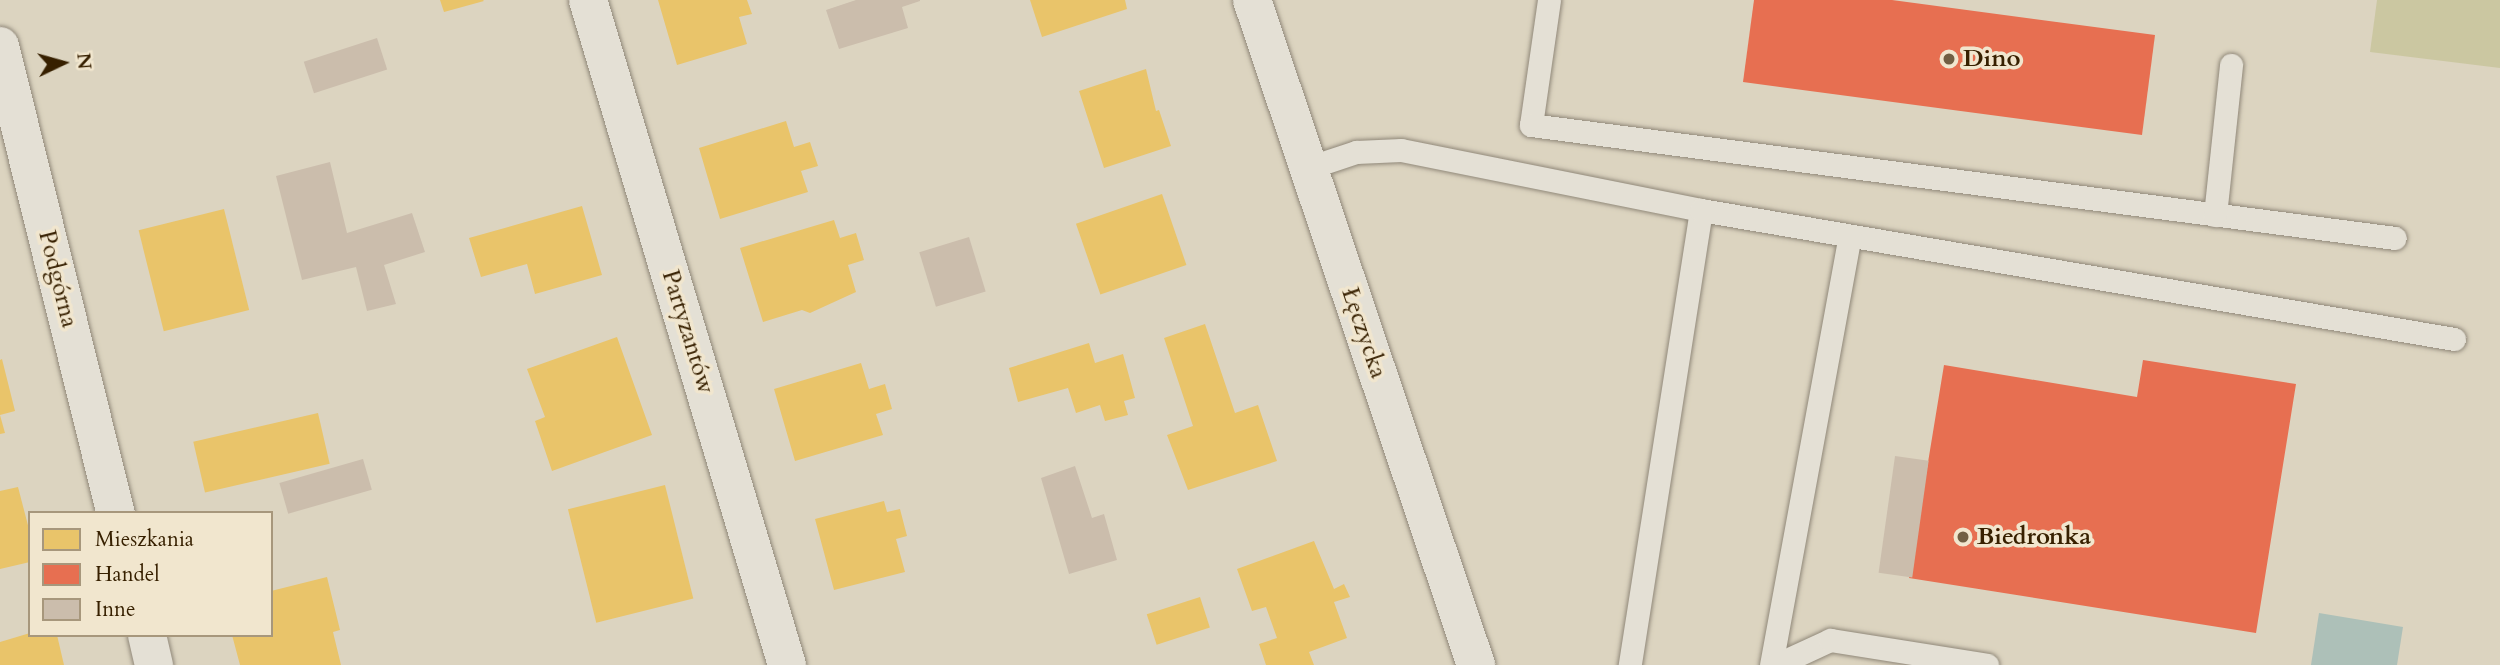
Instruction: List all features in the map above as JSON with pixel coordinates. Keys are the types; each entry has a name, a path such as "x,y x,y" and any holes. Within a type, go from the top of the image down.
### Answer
{"street":[{"name":"Partyzantów","path":"588,0 787,665"},
{"name":"Łęczycka","path":"1252,0 1476,665"},
{"name":"Podgórna","path":"0,46 116,511"},
{"path":"147,637 154,665"}],"lane":[{"path":"1549,0 1531,125 2395,239"},
{"path":"2215,215 2231,65"},
{"path":"1308,168 1356,152 1401,149 1702,210 2454,339"},
{"path":"1630,665 1702,210"},
{"path":"1771,665 1850,236"},
{"path":"1776,665 1830,640 1987,665"}],"shaded area":[{"path":"2377,0 2500,0 2500,68 2370,52"},
{"path":"2319,613 2403,627 2397,665 2311,665"}],"building: Mieszkania":[{"path":"440,0 483,0 484,1 444,12"},
{"path":"658,0 747,0 752,14 739,17 747,44 677,65"},
{"path":"1030,0 1125,0 1127,9 1042,37"},
{"path":"1146,69 1156,111 1159,110 1171,146 1104,168 1079,91"},
{"path":"786,121 794,147 810,142 818,166 801,171 808,192 720,219 699,148"},
{"path":"1162,194 1186,265 1100,295 1076,224"},
{"path":"582,206 602,275 535,294 527,264 481,277 469,238"},
{"path":"224,209 249,310 164,331 139,230"},
{"path":"834,220 840,238 856,233 864,260 848,265 856,292 810,313 802,310 763,322 740,248"},
{"path":"1205,324 1235,413 1258,405 1277,461 1188,490 1167,435 1193,426 1164,338"},
{"path":"617,337 652,435 552,471 535,421 545,417 527,369"},
{"path":"1089,343 1095,363 1123,354 1135,398 1124,401 1128,415 1105,421 1100,405 1076,413 1068,388 1018,402 1009,368"},
{"path":"2,359 15,411 0,415 0,360"},
{"path":"861,363 869,389 885,384 892,409 876,414 883,435 795,461 774,389"},
{"path":"318,413 330,464 205,492 193,442"},
{"path":"0,415 5,433 0,434"},
{"path":"665,485 693,599 596,623 568,509"},
{"path":"18,487 28,525 28,562 0,569 0,491"},
{"path":"884,501 887,512 900,509 907,536 896,539 905,572 834,590 815,519"},
{"path":"1314,541 1334,589 1344,584 1350,597 1334,602 1347,638 1309,652 1314,665 1266,665 1259,644 1277,638 1266,607 1252,611 1237,569"},
{"path":"327,577 340,630 333,632 341,665 240,665 233,637 273,637 273,590"},
{"path":"1200,597 1210,627 1157,645 1147,614"},
{"path":"28,634 28,637 57,637 64,665 0,665 0,642"}],"building: Handel":[{"name":"Dino","path":"1754,0 1892,0 2155,35 2142,135 1743,82"},
{"path":"2143,360 2296,384 2256,633 1909,578 1944,365 2137,397"}],"building: Inne":[{"path":"856,0 920,1 902,7 908,28 839,49 826,10"},
{"path":"377,38 387,69 314,93 304,62"},
{"path":"330,162 347,233 412,213 425,252 384,265 396,304 367,311 356,267 302,280 276,176"},
{"path":"969,237 986,292 936,307 919,252"},
{"path":"1895,456 1929,461 1912,578 1879,573"},
{"path":"363,459 372,490 288,514 279,483"},
{"path":"1075,466 1092,518 1104,514 1117,560 1069,574 1041,478"}],"place":[{"name":"Dino","path":"1949,59"},
{"name":"Biedronka","path":"1963,537"}]}
